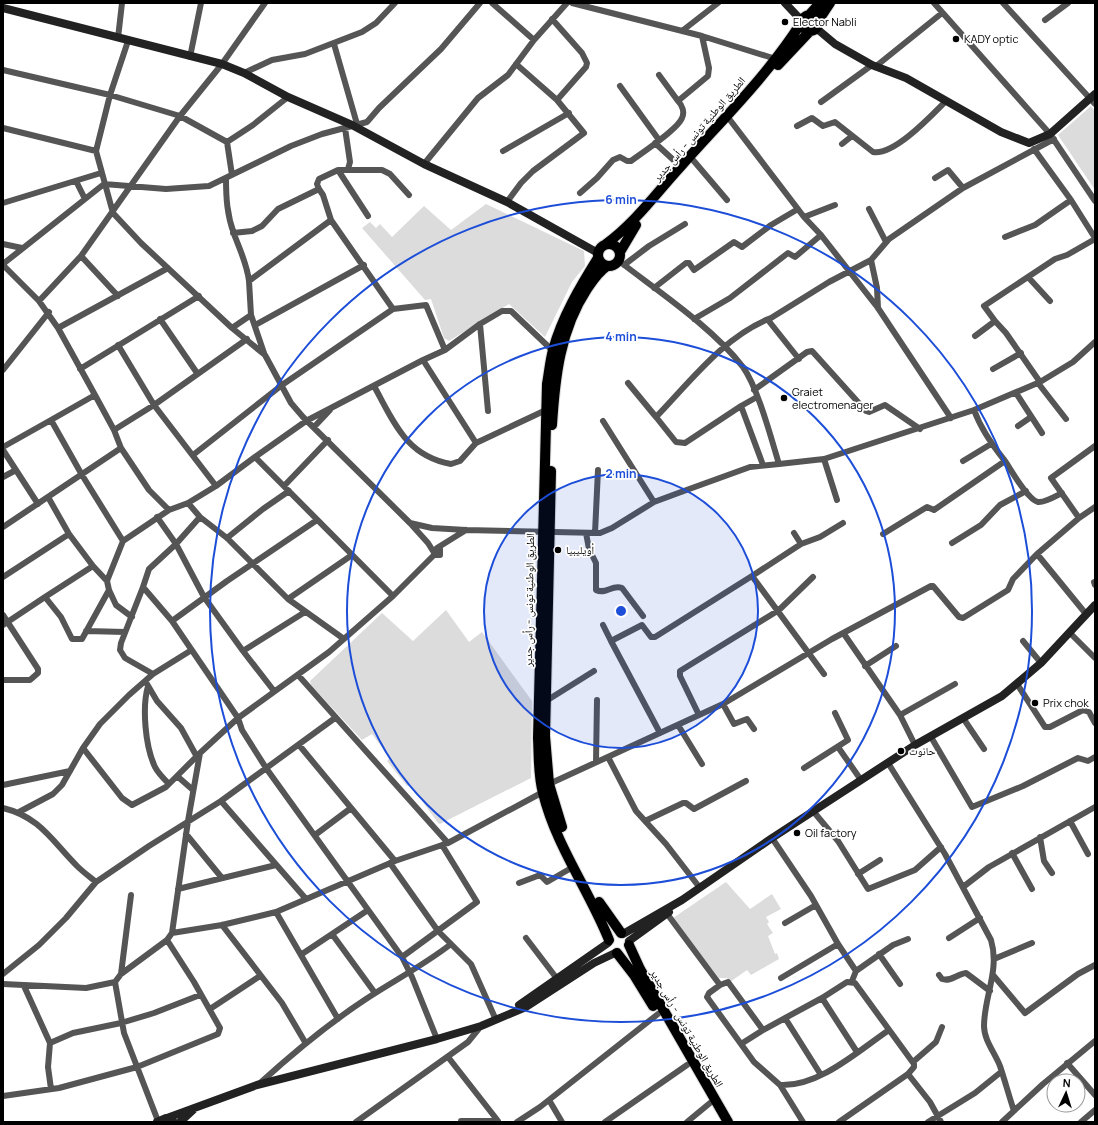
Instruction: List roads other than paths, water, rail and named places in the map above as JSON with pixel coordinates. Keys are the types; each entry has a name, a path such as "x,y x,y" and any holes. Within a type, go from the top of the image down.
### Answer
{"main road":[{"name":"الطريق الوطنية تونس - رأس جدير","path":"606,244 620,234 645,208 680,166 776,59 805,18 820,3"},
{"name":"الطريق الوطنية تونس - رأس جدير","path":"621,259 632,230 693,160 815,27 830,3"},
{"path":"814,16 815,27 805,29 805,18 814,16"},
{"path":"606,244 616,246 621,259 614,265 607,266 602,263 598,255 601,247 606,244"},
{"name":"الطريق الوطنية تونس - رأس جدير","path":"598,255 572,302 552,351 547,384 545,736 549,784 568,846 603,908 625,939 640,969 728,1122"},
{"name":"الطريق الوطنية تونس - رأس جدير","path":"607,266 598,274 579,302 562,345 555,383 546,531 538,738 543,792 562,848 598,914 609,941"},
{"path":"612,935 625,939 626,951 616,953 609,948 609,941 612,935"},
{"name":"الطريق الوطنية تونس - رأس جدير","path":"616,953 634,975 721,1122"}],"street":[{"path":"118,38 122,3"},
{"path":"190,57 201,3"},
{"path":"39,301 81,256 113,213 180,116 222,64 265,3"},
{"path":"244,73 272,60 305,54 334,44 376,23 395,3"},
{"path":"169,510 137,475 121,448 114,430 49,312 3,265 22,248 104,184 191,188 209,186 291,146 322,134 367,122 379,108 441,49 480,3"},
{"path":"492,3 534,40"},
{"path":"424,164 473,103 508,75 534,40 567,3"},
{"path":"572,3 702,36 776,59"},
{"path":"682,31 718,3"},
{"path":"934,3 1052,136 1095,201"},
{"path":"656,417 724,347 762,321 768,320 829,282 851,272 871,260 886,242 963,188 1034,149 1052,136 1093,98 1003,3"},
{"path":"1045,20 1068,3"},
{"path":"787,4 805,18"},
{"path":"3,8 222,64 244,73 288,97 351,126 424,164 507,202 598,255"},
{"path":"822,102 874,66 942,13"},
{"path":"552,19 582,53 587,63 586,67 557,100"},
{"path":"815,27 835,44 874,66 906,78 1001,132 1025,142 1033,142 1052,136"},
{"path":"678,100 708,76 709,68 702,36"},
{"path":"128,40 110,95 96,151 113,213 141,243 232,328 247,339 264,355"},
{"path":"334,44 351,126 350,162 348,169"},
{"path":"507,202 521,183 533,171 584,134 569,113 557,100 516,64"},
{"path":"3,70 110,95 180,116 226,142"},
{"path":"580,193 597,178 615,158 620,156 629,162 657,141 682,119 682,108 678,100 659,75"},
{"path":"620,86 657,141 680,166"},
{"path":"226,142 253,125 288,97"},
{"path":"798,126 812,118 823,126 835,122 873,152 881,152 904,140 946,101"},
{"path":"503,151 569,113"},
{"path":"730,120 804,217 821,235 878,308 951,418"},
{"path":"3,128 96,151"},
{"path":"842,144 852,136"},
{"path":"226,142 229,177 225,198 233,233 248,267 251,315 264,355 291,403 306,421 328,440 437,551"},
{"path":"1034,149 1071,200 1095,239 1065,256 1055,259 984,307 1021,353 1038,382 1066,419"},
{"path":"693,160 727,200"},
{"path":"393,309 364,265 331,220 323,195 317,184 319,179 338,170 373,169 387,172 409,195"},
{"path":"338,170 368,216"},
{"path":"935,178 948,170 963,188"},
{"path":"4,201 101,173"},
{"path":"76,181 85,199"},
{"path":"233,233 252,231 262,226 278,209 319,189"},
{"path":"1006,237 1034,225 1071,200"},
{"path":"804,217 834,205"},
{"path":"654,288 687,263 694,270 734,242 742,247 771,225 798,209"},
{"path":"869,209 886,242"},
{"path":"249,281 331,220"},
{"path":"685,224 649,246 621,259 654,288 694,319 724,347 743,368 757,397 780,464"},
{"path":"694,319 730,298 788,253 795,257 821,235"},
{"path":"3,244 22,248"},
{"path":"81,256 118,296"},
{"path":"871,260 877,288 878,308"},
{"path":"254,325 364,265"},
{"path":"58,328 168,268"},
{"path":"1028,277 1050,301"},
{"path":"80,369 199,296"},
{"path":"193,455 282,385 393,309 426,305 446,350"},
{"path":"107,581 123,541 158,517 169,510 188,503 216,486 306,421 423,360 446,350 480,324 502,311 511,311 552,351"},
{"path":"3,370 49,312"},
{"path":"232,328 251,315"},
{"path":"160,319 197,373"},
{"path":"768,320 799,359"},
{"path":"975,336 995,321"},
{"path":"480,324 488,411"},
{"path":"114,430 154,405 197,373 247,339"},
{"path":"410,523 432,528 466,530 595,533 608,530 654,502 738,471 763,465 824,459 920,429 1016,394 1066,367 1095,342"},
{"path":"118,345 154,405 176,436 193,455 216,486"},
{"path":"754,390 807,352 812,351 866,411 869,412 885,405 920,429"},
{"path":"993,369 1021,353"},
{"path":"423,360 476,443"},
{"path":"628,383 676,442 685,443 757,397"},
{"path":"374,386 399,430 413,447 452,464 460,461 476,443 546,410"},
{"path":"1016,394 1042,433"},
{"path":"3,447 94,395"},
{"path":"314,427 336,405"},
{"path":"741,406 763,465"},
{"path":"974,410 979,423 991,444 1026,491 1039,502 1062,493"},
{"path":"1018,426 1031,417"},
{"path":"51,420 82,475 123,541"},
{"path":"603,421 654,502"},
{"path":"284,486 328,440"},
{"path":"963,461 991,444"},
{"path":"1079,518 1050,478 1095,446"},
{"path":"3,527 121,448"},
{"path":"3,450 38,504"},
{"path":"255,457 393,596"},
{"path":"824,459 837,500"},
{"path":"883,534 927,507 934,510 1005,461"},
{"path":"3,477 16,470"},
{"path":"595,533 598,470"},
{"path":"227,538 263,509 289,491"},
{"path":"952,543 981,525 1000,504 1026,491"},
{"path":"48,497 69,534 93,566 107,581 109,590 116,605 132,617"},
{"path":"188,503 200,517 227,538 288,599 344,639"},
{"path":"549,784 722,704 809,653 931,586 933,586 959,617 963,618 1008,590 1013,579 1037,554 1079,518 1095,507"},
{"path":"158,517 176,544 204,596 243,651 274,691"},
{"path":"153,674 121,654 121,643 149,569 176,544 200,517"},
{"path":"172,621 204,596 317,520"},
{"path":"611,641 642,625 651,637 655,637 809,539 820,537 843,523"},
{"path":"83,748 122,798 132,805 169,784 238,718 329,652 393,596 437,551 466,530"},
{"path":"586,533 589,549 596,563 596,590 602,592 615,587 622,588 643,616"},
{"path":"794,533 801,544"},
{"path":"3,577 69,534"},
{"path":"1037,554 1086,614"},
{"path":"288,599 352,555"},
{"path":"5,624 93,566"},
{"path":"752,576 779,610 824,674"},
{"path":"699,715 680,676 680,671 779,610 813,577"},
{"path":"143,587 172,621 190,651 238,718 242,730 266,768 315,834 402,957 410,972 437,1039"},
{"path":"45,597 61,617 72,639 82,639 109,590"},
{"path":"625,939 772,838 861,780 915,746 1002,696 1041,663 1095,606"},
{"path":"243,651 306,612"},
{"path":"3,615 5,624 24,645 38,669 38,673 30,680 3,680"},
{"path":"603,625 660,733"},
{"path":"86,631 125,632"},
{"path":"1070,633 1095,658"},
{"path":"844,634 900,715 915,746"},
{"path":"1023,641 1041,663"},
{"path":"865,666 896,646"},
{"path":"19,812 53,794 62,785 83,748 100,724 146,684 153,674 190,651"},
{"path":"546,701 594,671"},
{"path":"298,675 448,843"},
{"path":"3,984 86,988 115,982 121,974 168,940 172,934 198,755 181,728 157,701 146,684"},
{"path":"146,684 144,707 152,759 155,768 169,784"},
{"path":"900,715 955,684"},
{"path":"1017,684 1045,727 1050,727 1084,710 1089,712 1095,723"},
{"path":"596,762 597,700"},
{"path":"722,704 734,724 747,719 754,729"},
{"path":"804,768 846,742 848,738 835,714"},
{"path":"4,973 39,945 66,918 96,882 221,801 335,718"},
{"path":"963,718 984,749"},
{"path":"678,725 702,764"},
{"path":"931,737 972,807 1023,786 1078,758 1088,761 1095,757"},
{"path":"299,744 393,862 438,931 471,964 490,1022"},
{"path":"838,747 861,780"},
{"path":"608,757 636,811 666,844 700,888"},
{"path":"888,763 941,847 991,940 994,959 993,975 984,1028 1014,1111"},
{"path":"3,785 70,771"},
{"path":"177,776 193,790"},
{"path":"645,821 683,803 686,803 694,809 746,781"},
{"path":"172,934 222,925 276,912 393,862 442,846 543,792"},
{"path":"221,801 306,899"},
{"path":"963,887 989,867 1012,853 1095,807"},
{"path":"3,808 19,812 48,833 77,866 96,882"},
{"path":"315,834 351,808"},
{"path":"813,811 838,841 866,888 870,889 915,870 941,847"},
{"path":"1070,821 1088,854"},
{"path":"186,834 222,878"},
{"path":"1040,837 1044,861 1052,873"},
{"path":"772,838 816,904 838,944 856,971"},
{"path":"402,957 476,904 477,901 442,846"},
{"path":"1012,853 1032,889"},
{"path":"858,874 880,860"},
{"path":"178,889 276,865"},
{"path":"519,884 540,875 547,882 572,867"},
{"path":"121,974 131,896"},
{"path":"785,923 816,904"},
{"path":"302,954 368,910"},
{"path":"276,912 302,954 338,1019"},
{"path":"666,912 720,985"},
{"path":"949,938 980,918"},
{"path":"222,925 282,1003 305,1042"},
{"path":"332,934 375,993"},
{"path":"526,938 558,980"},
{"path":"852,981 856,971 879,954 908,939"},
{"path":"3,1096 50,1089 138,1068 218,1034 220,1028 210,1009 200,995 194,982 168,940"},
{"path":"356,1122 448,1057 468,1042 490,1022 558,980 609,941"},
{"path":"257,1085 305,1042 375,993 430,961 451,944"},
{"path":"781,978 838,944"},
{"path":"994,959 1032,944"},
{"path":"115,982 121,1023 157,1122 171,1120 198,1106 257,1085 437,1039 490,1022 526,1007 594,963 616,953"},
{"path":"879,954 900,984"},
{"path":"3,965 4,973"},
{"path":"993,975 1025,1013 1078,974 1095,965"},
{"path":"939,975 942,979 948,980 960,974 966,973 990,991"},
{"path":"210,1009 260,976"},
{"path":"741,1044 763,1030 822,998 845,983 852,981 857,984 913,1062 914,1067 908,1074 839,1122"},
{"path":"763,1030 728,982 720,985 708,993 708,997 741,1044 760,1069 780,1085 803,1122"},
{"path":"24,986 50,1043 48,1067 50,1089"},
{"path":"50,1043 73,1033 121,1023 200,995"},
{"path":"822,998 857,1052"},
{"path":"517,1122 549,1100 658,1014"},
{"path":"785,1018 821,1075"},
{"path":"913,1062 936,1042 942,1027"},
{"path":"780,1085 800,1084 821,1075 889,1030"},
{"path":"1002,1122 1067,1063 1095,1041"},
{"path":"448,1057 500,1122"},
{"path":"1067,1063 1095,1095"},
{"path":"605,1122 687,1066"},
{"path":"928,1122 975,1093 1001,1072"},
{"path":"908,1074 930,1102 941,1122"},
{"path":"549,1100 562,1122"},
{"path":"688,1122 710,1103"},
{"path":"180,1122 198,1106"},
{"path":"1082,1122 1095,1110"},
{"path":"460,1120 500,1122"}],"place":[{"name":"Elector Nabli","path":"785,22"},
{"name":"KADY optic","path":"956,39"},
{"name":"Graiet electromenager","path":"784,398"},
{"name":"أويليبيا","path":"558,550"},
{"name":"Prix chok","path":"1035,703"},
{"name":"حانوت","path":"901,751"},
{"name":"Oil factory","path":"797,833"}]}
